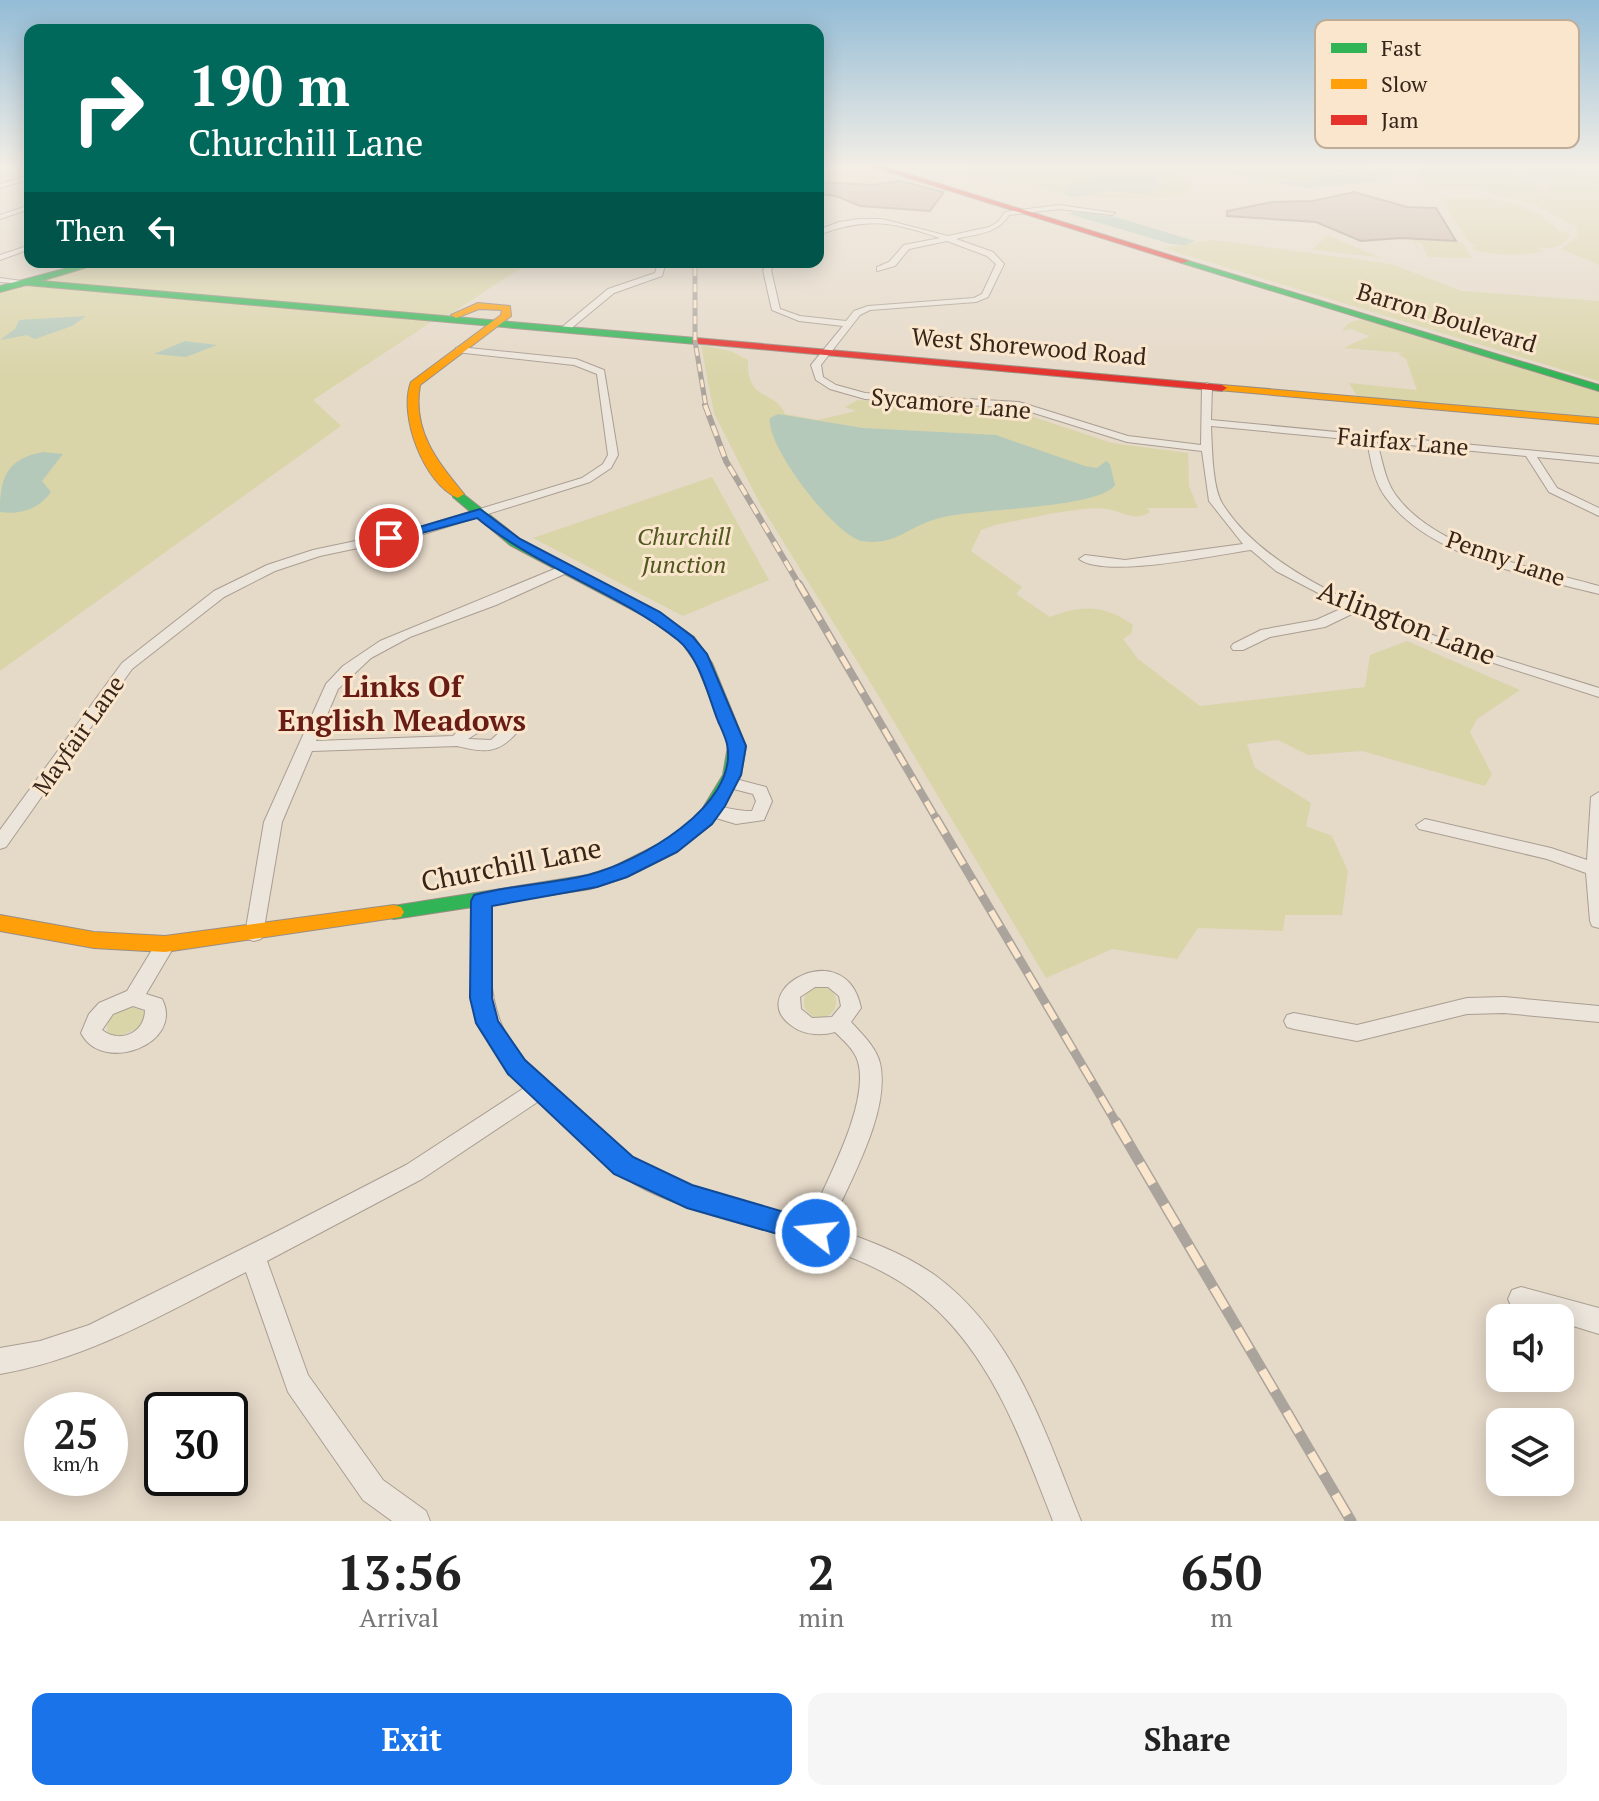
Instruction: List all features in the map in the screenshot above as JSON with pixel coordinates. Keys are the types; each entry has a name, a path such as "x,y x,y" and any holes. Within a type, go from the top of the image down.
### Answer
{"main road":[{"name":"Barron Boulevard","path":"1102,235 1599,388"},
{"path":"0,289 78,268"},
{"name":"West Shorewood Road","path":"25,282 1599,421"},
{"name":"Churchill Lane","path":"0,923 96,943 165,945 482,901 590,882 620,872 670,847 712,811 728,782 737,746 733,730 699,654 688,640 655,616 515,542 454,491 421,445 410,400 415,384 497,323"}],"street":[{"path":"827,352 857,313 883,304 956,303 985,295 1000,264 998,258 936,235"},
{"path":"880,269 892,264 907,247 959,235"},
{"path":"0,248 24,248"},
{"path":"0,258 24,249"},
{"path":"565,329 611,291 659,274 660,268"},
{"path":"768,268 776,310 799,318 850,324"},
{"path":"0,280 25,282"},
{"name":"Mayfair Lane","path":"0,843 110,685 127,666 203,605 271,568 317,553 420,531 480,513 586,480 607,466 613,455 603,377 593,367 576,362 459,350"},
{"name":"Sycamore Lane","path":"827,352 816,365 816,373 823,381 847,392 879,397 1019,405 1127,439 1209,449"},
{"name":"Arlington Lane","path":"1207,386 1209,482 1216,504 1254,546 1294,575 1356,607 1599,693"},
{"name":"Fairfax Lane","path":"1208,423 1599,460"},
{"name":"Penny Lane","path":"1371,438 1389,495 1422,525 1464,547 1599,590"},
{"path":"1529,453 1553,490 1599,512"},
{"path":"1085,559 1125,564 1254,546"},
{"path":"254,934 273,822 331,687 365,653 405,632 491,602 564,569"},
{"path":"1238,647 1266,633 1320,624 1356,607"},
{"path":"308,746 457,741"},
{"path":"712,811 745,819 758,816 762,811 764,801 760,791 728,782"},
{"path":"1599,797 1595,869 1599,921"},
{"path":"1425,825 1551,854 1595,869"},
{"path":"482,901 481,998 487,1023 517,1067 623,1166 655,1184 816,1233 879,1259 925,1284 955,1309 985,1344 1008,1381 1067,1521"},
{"path":"133,998 165,945"},
{"path":"1294,1021 1357,1033 1467,1006 1504,1005 1599,1014"},
{"path":"816,1233 863,1115 871,1086 869,1061 839,1023"},
{"path":"0,1361 40,1354 94,1336 253,1256 414,1172 541,1088"},
{"path":"253,1256 297,1383 373,1490 405,1518"},
{"path":"1521,1299 1599,1321"}],"green space":[{"path":"1328,235 1379,257 1312,250"},
{"path":"1464,235 1569,235 1560,245 1535,247 1544,251 1526,254 1475,251 1472,247 1477,246"},
{"path":"1599,235 1599,265 1561,249 1577,237"},
{"path":"1214,240 1391,264 1462,291 1599,301 1599,381 1163,248"},
{"path":"1412,240 1462,242 1472,258 1428,257 1421,243 1415,242 1423,258"},
{"path":"88,268 521,268 449,315 442,315 313,400 341,426 0,671 0,292"},
{"path":"1362,319 1599,392 1599,418 1357,396 1349,383 1417,390 1406,359 1398,354 1405,353 1343,348 1370,336 1351,329 1342,331 1348,323"},
{"path":"701,345 731,351 748,360 749,374 756,389 775,401 785,414 818,420 856,411 845,407 858,400 1012,410 1112,443 1188,453 1189,486 1198,508 1147,508 1150,512 1139,516 1107,509 1083,509 998,524 981,530 971,551 1022,587 1016,594 1050,617 1072,610 1093,609 1112,613 1133,625 1131,634 1123,639 1138,659 1200,706 1365,687 1370,655 1407,641 1520,690 1477,719 1470,732 1492,774 1485,786 1362,751 1308,755 1278,740 1247,744 1255,768 1311,803 1306,826 1332,836 1348,871 1342,915 1285,915 1283,931 1198,928 1177,959 1112,949 1046,978 760,504 714,413"},
{"name":"Churchill Junction","path":"712,477 769,580 683,616 533,538"},
{"path":"820,986 831,991 836,1002 831,1013 820,1018 809,1013 804,1002 809,991"},
{"path":"132,1007 146,1012 143,1026 118,1037 107,1034 108,1020 119,1011"}],"shaded area":[{"path":"1140,235 1175,235 1195,241 1185,245"},
{"path":"86,316 72,326 35,339 27,335 0,340 15,329 19,320"},
{"path":"185,341 217,345 186,357 154,354"},
{"path":"778,414 863,428 996,435 1085,466 1097,468 1106,461 1110,464 1115,485 1094,497 1077,501 952,515 890,539 862,541 850,535 820,507 790,467 771,431 770,418"},
{"path":"43,452 63,454 42,481 51,492 29,510 0,512 4,480 13,465"}],"building":[{"path":"1347,235 1452,235 1456,241 1401,238 1361,241"}],"railway":[{"path":"695,268 695,341 706,407"},
{"path":"705,405 726,461 800,586"},
{"path":"799,584 937,820"},
{"path":"936,818 1117,1124"},
{"path":"1116,1122 1351,1521"}],"traffic: fast":[{"path":"1185,261 1599,388"},
{"path":"0,289 78,268"},
{"path":"25,282 696,341"},
{"path":"394,912 590,882 620,872 670,847 705,820 732,775 737,746 704,663 688,640 655,616 515,542 458,494"}],"traffic: slow":[{"path":"456,315 478,306 507,308 506,316 415,384 412,399 416,429 438,472 458,494"},
{"path":"1222,388 1599,421"},
{"path":"0,923 94,940 165,944 394,912"}],"traffic: jam":[{"path":"1100,235 1185,261"},
{"path":"696,341 1222,388"}],"district":[{"name":"Links Of English Meadows","path":"402,703"}],"route":[{"path":"389,538 480,513 515,542 655,616 688,640 699,654 733,730 737,746 732,775 718,802 705,820 670,847 620,872 590,882 482,901 481,998 487,1023 517,1067 623,1166 655,1184 687,1196 816,1233"}]}
